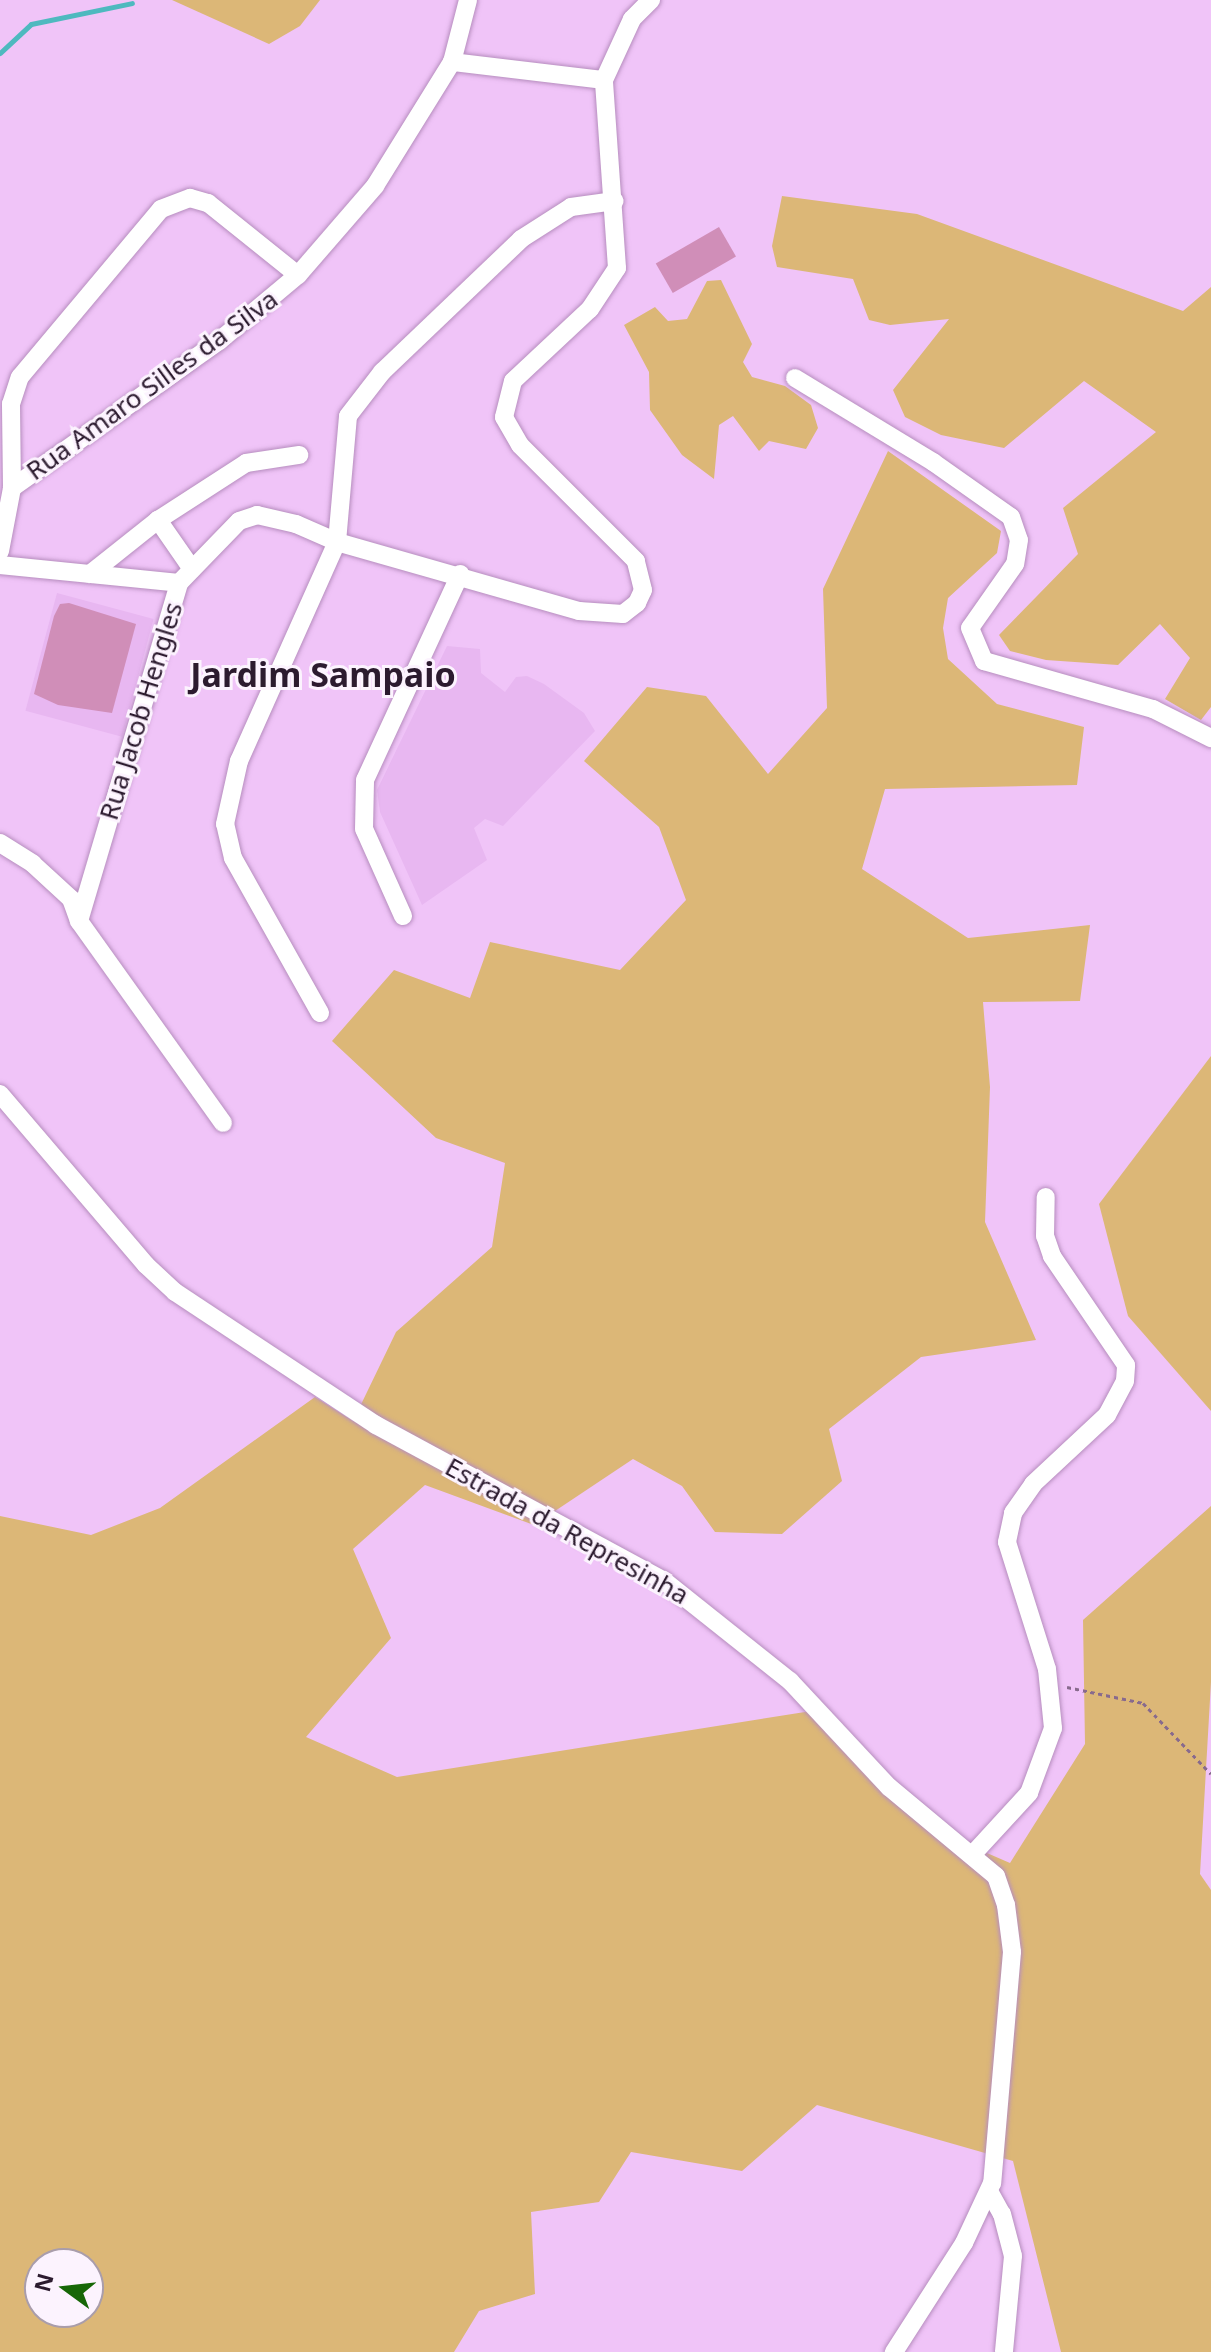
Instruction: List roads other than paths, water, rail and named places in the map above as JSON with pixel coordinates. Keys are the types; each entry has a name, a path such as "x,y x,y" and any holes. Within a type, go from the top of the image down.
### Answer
{"street":[{"name":"Rua Amaro Silles da Silva","path":"12,488 219,341 298,275 375,186 452,62 468,0"},
{"path":"337,542 605,616 623,614 643,590 636,561 520,445 504,417 513,381 590,309 617,268 615,201 602,108 604,80 632,19 651,0"},
{"path":"452,62 604,80"},
{"path":"0,551 12,488 11,404 20,377 161,209 190,198 208,203 298,275"},
{"path":"320,1013 233,858 225,824 239,761 337,542 343,436 362,392 521,239 571,207 615,201"},
{"path":"795,378 933,462 1011,517 1019,540 1015,564 970,628 984,661 1153,709 1211,738"},
{"path":"90,574 158,520 246,463 299,455"},
{"name":"Rua Jacob Hengles","path":"79,921 186,576 239,521 257,515 296,524 337,542"},
{"path":"0,565 90,574 186,576 158,520"},
{"path":"403,916 364,829 365,780 460,574"},
{"path":"0,843 33,864 71,899 79,921 223,1123"},
{"name":"Estrada da Represinha","path":"0,1094 146,1265 175,1292 376,1425 674,1587 790,1681 889,1787 996,1876 1006,1905 1012,1952 997,2157 989,2191 964,2243 894,2352"},
{"path":"973,1854 1029,1793 1041,1771 1053,1728 1049,1683 1012,1565 1009,1528 1033,1484 1107,1415 1120,1396 1126,1365 1052,1256 1045,1236 1046,1197"},
{"path":"989,2191 1002,2214 1013,2256 1004,2352"}],"waterway":[{"path":"0,53 31,24 132,3"}],"district":[{"name":"Jardim Sampaio","path":"323,675"}]}
